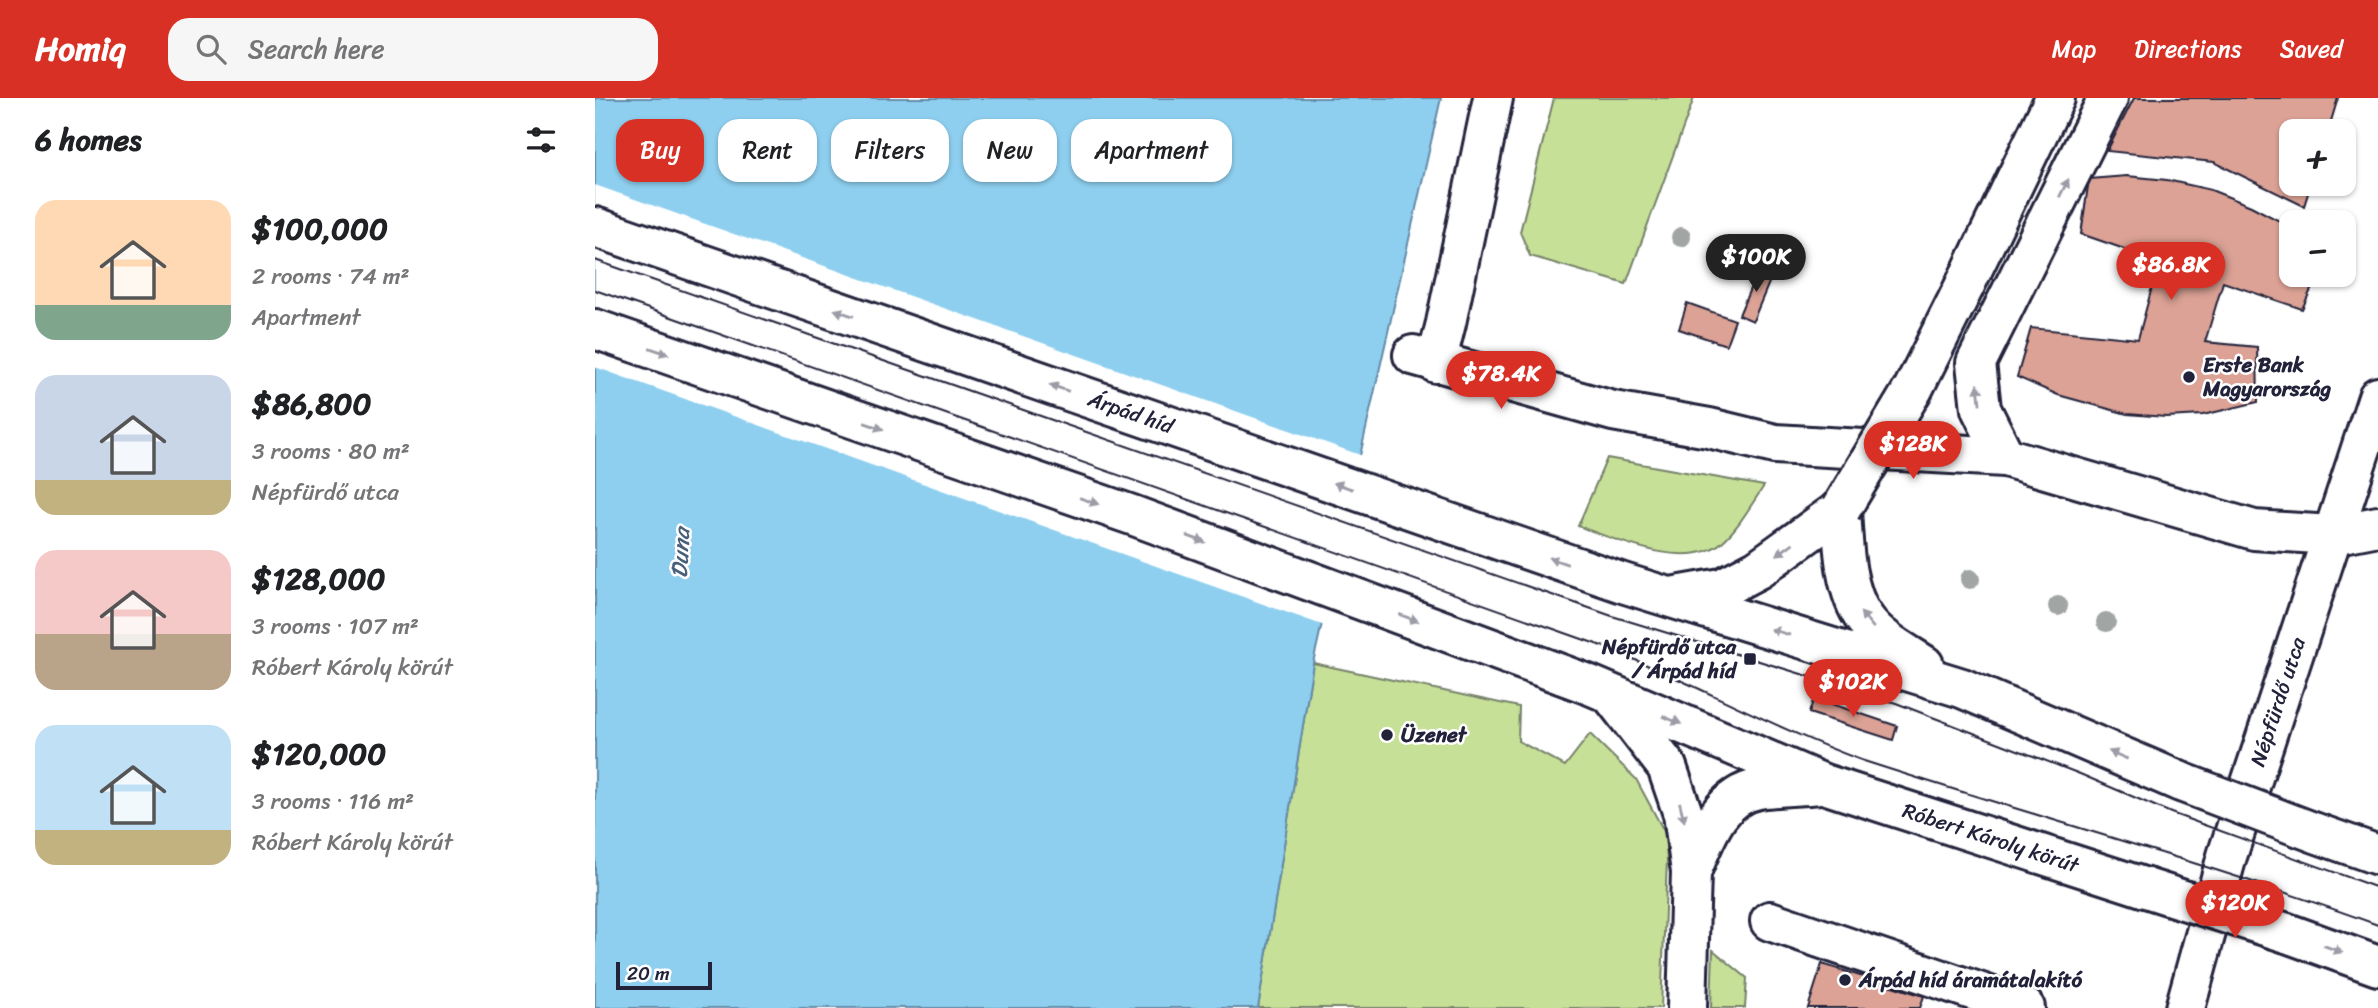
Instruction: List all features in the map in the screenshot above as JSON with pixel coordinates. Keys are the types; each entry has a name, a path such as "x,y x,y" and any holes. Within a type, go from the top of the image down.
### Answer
{"main road":[{"path":"1493,98 1447,323 1425,359 1612,411 1775,443 2005,457 2254,530 2332,535 2378,526"},
{"path":"1668,598 1722,588 1758,569 1841,509 1913,389 2055,98"},
{"path":"2005,457 1981,410 1976,363 2108,98"},
{"name":"Árpád híd","path":"595,226 1668,598"},
{"path":"595,329 1132,515 1600,689 1667,767 1683,814 1691,872 1687,1008"},
{"name":"Népfürdő utca","path":"2185,1008 2227,856 2378,397"},
{"path":"1841,509 1844,555 1856,606 1866,621 1895,647 1962,688"},
{"path":"1668,598 1962,688 2181,782 2378,855"},
{"name":"Róbert Károly körút","path":"1600,689 1824,784 2287,933 2378,966"},
{"path":"1691,872 1709,830 1729,802 1755,790 1824,784"},
{"path":"1770,921 2025,1008"}],"green space":[{"path":"1554,98 1694,98 1626,284 1530,256 1520,232"},
{"path":"1607,458 1764,486 1745,516 1722,542 1708,550 1671,554 1630,545 1578,526"},
{"path":"1313,663 1519,707 1518,741 1565,766 1590,734 1636,779 1665,833 1667,860 1661,1008 1258,1008"},
{"path":"1713,950 1747,978 1745,1008 1711,1008"}],"water":[{"name":"Duna","path":"595,98 1441,98 1313,663 1258,1008 595,1008"}],"pier":[{"path":"595,185 1363,456 1325,626 595,367"}],"building":[{"path":"2134,98 2338,98 2332,119 2279,119 2279,194 2214,162 2107,151"},
{"path":"2127,176 2167,180 2211,190 2279,221 2279,287 2312,287 2302,309 2223,282 2205,342 2257,347 2258,402 2203,415 2166,417 2127,414 2058,395 2017,377 2031,328 2138,339 2159,261 2081,234 2089,179"},
{"path":"2284,196 2307,196 2304,206"},
{"path":"1759,267 1773,273 1753,321 1739,315"},
{"path":"1687,303 1735,320 1726,345 1679,329"},
{"path":"1814,698 1897,726 1893,740 1809,713"},
{"name":"Árpád híd áramátalakító","path":"1822,964 1924,996 1920,1008 1808,1008"}],"tram line":[{"path":"595,260 1612,616 1896,703 2080,774 2171,813 2378,888"},
{"path":"595,290 1602,646 1861,760 2250,881 2378,925"}],"place":[{"name":"Erste Bank Magyarország","path":"2189,377"},
{"name":"Népfürdő utca / Árpád híd","path":"1750,659"},
{"name":"Üzenet","path":"1387,735"},
{"name":"Árpád híd áramátalakító","path":"1845,980"}]}
